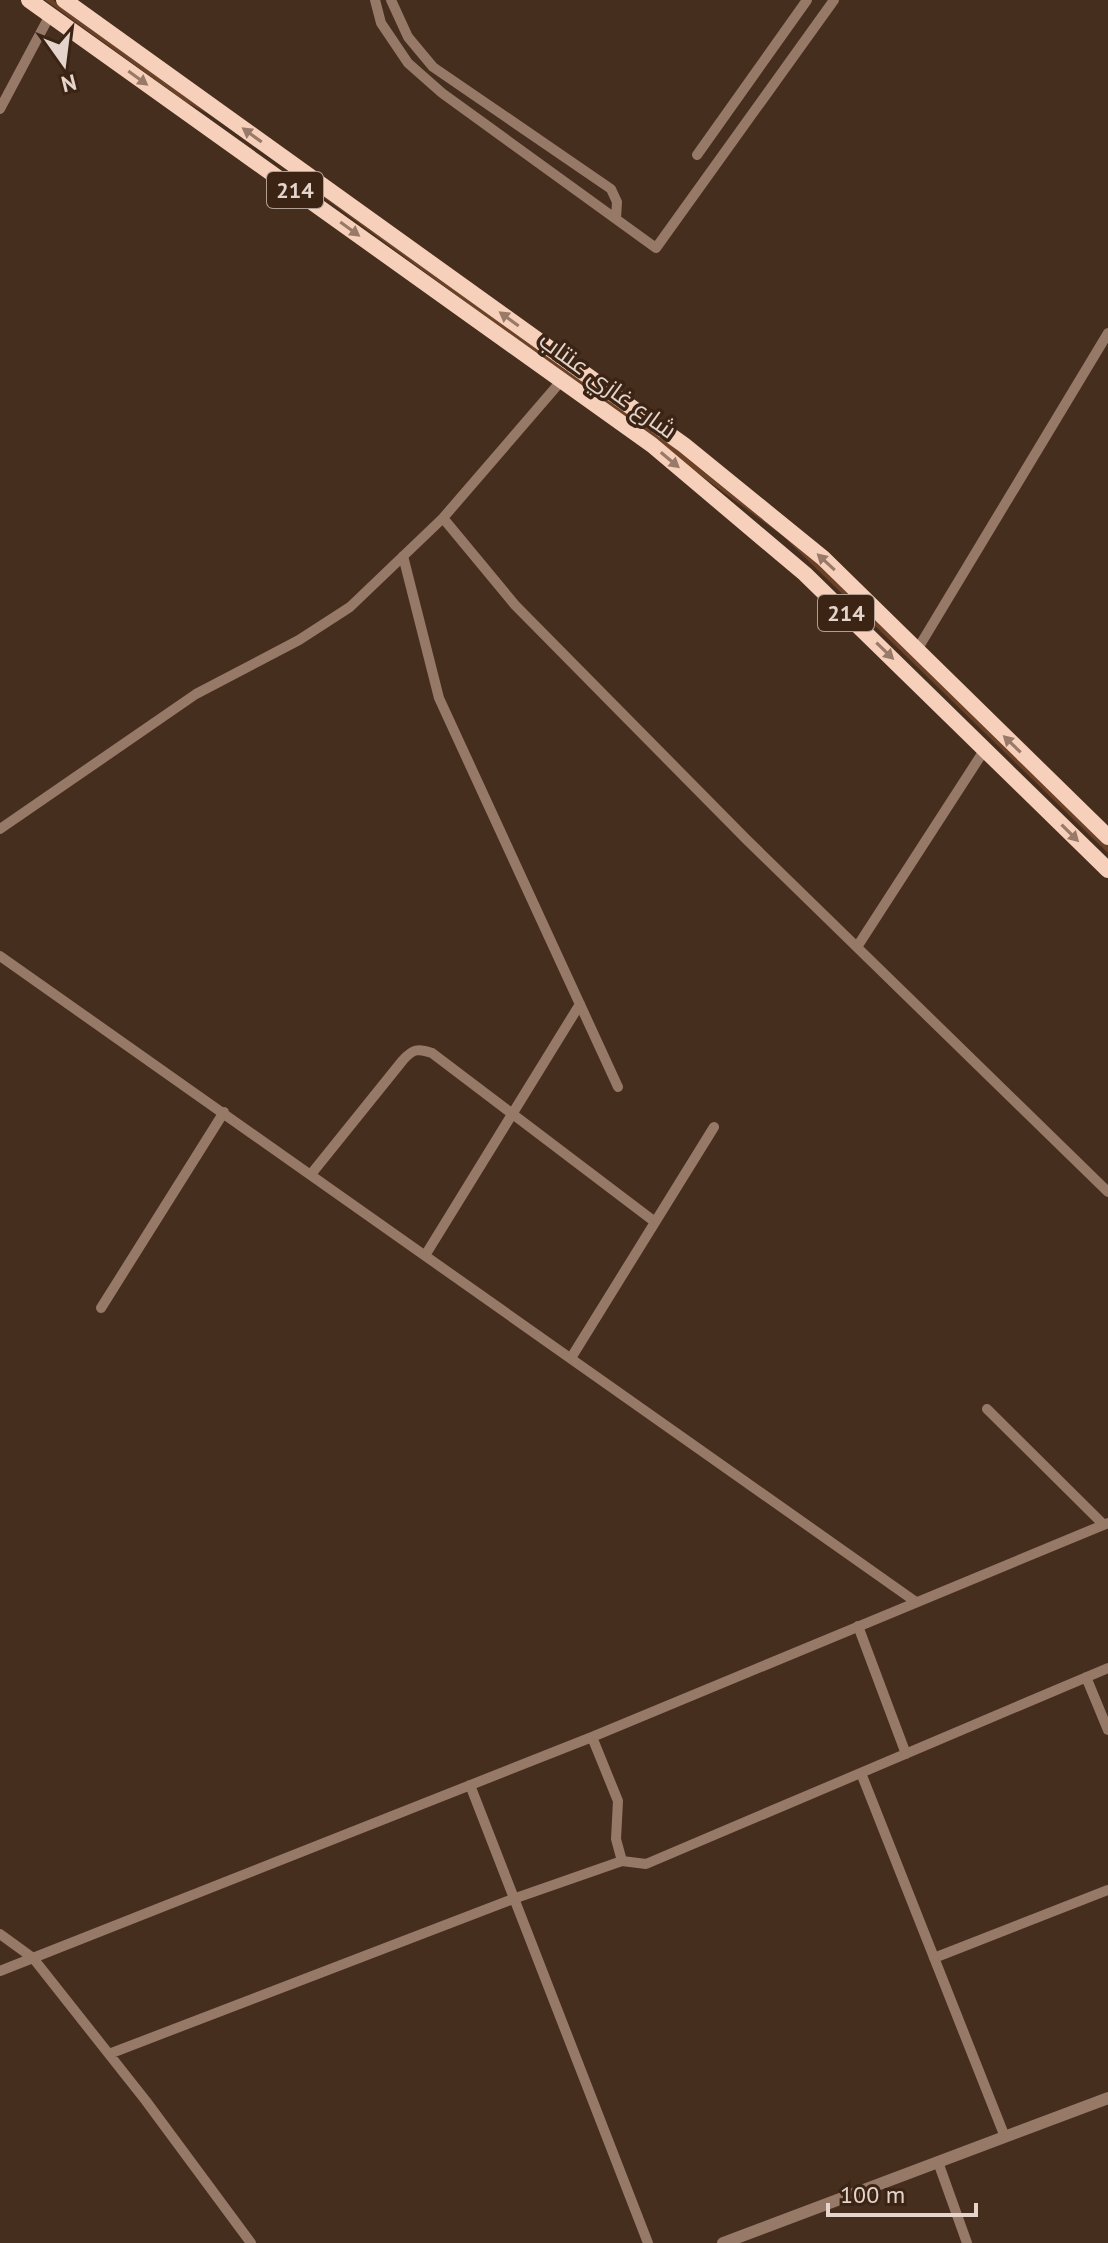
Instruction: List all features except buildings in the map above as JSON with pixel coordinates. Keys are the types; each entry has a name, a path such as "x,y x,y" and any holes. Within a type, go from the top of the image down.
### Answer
{"highway":[{"name":"شارع غازي عنتاب","path":"29,0 652,445 805,574 1108,870"},
{"name":"214","path":"64,0 684,445 823,558 1108,837"},
{"path":"271,172 282,157"}],"street":[{"path":"375,0 381,23 408,63 442,93 656,248 834,0"},
{"path":"391,0 408,37 426,60 611,189 617,202 616,218"},
{"path":"697,155 807,0"},
{"path":"0,109 50,15"},
{"path":"917,650 1108,333"},
{"path":"0,829 196,694 299,640 350,607 443,518 562,380"},
{"path":"443,518 515,605 857,947 1108,1192"},
{"path":"403,556 439,698 618,1087"},
{"path":"857,947 985,749"},
{"path":"0,956 312,1173 916,1602"},
{"path":"426,1254 580,1004"},
{"path":"312,1173 412,1051 421,1049 432,1053 655,1222"},
{"path":"101,1308 224,1112"},
{"path":"571,1358 714,1127"},
{"path":"0,1971 592,1737 1106,1524 987,1409"},
{"path":"858,1626 906,1754"},
{"path":"109,2054 513,1899 622,1861 646,1864 1108,1668"},
{"path":"1086,1677 1108,1730"},
{"path":"592,1737 618,1801 616,1839 622,1861"},
{"path":"861,1773 1005,2137"},
{"path":"470,1785 648,2243"},
{"path":"934,1958 1108,1890"},
{"path":"0,1934 33,1958 251,2243"},
{"path":"723,2243 1108,2098"},
{"path":"938,2162 967,2243"}],"shaded area":[{"path":"45,0 53,0 209,114 186,102"},
{"path":"296,177 677,447 790,536 1108,845 1108,853 783,536"}]}
